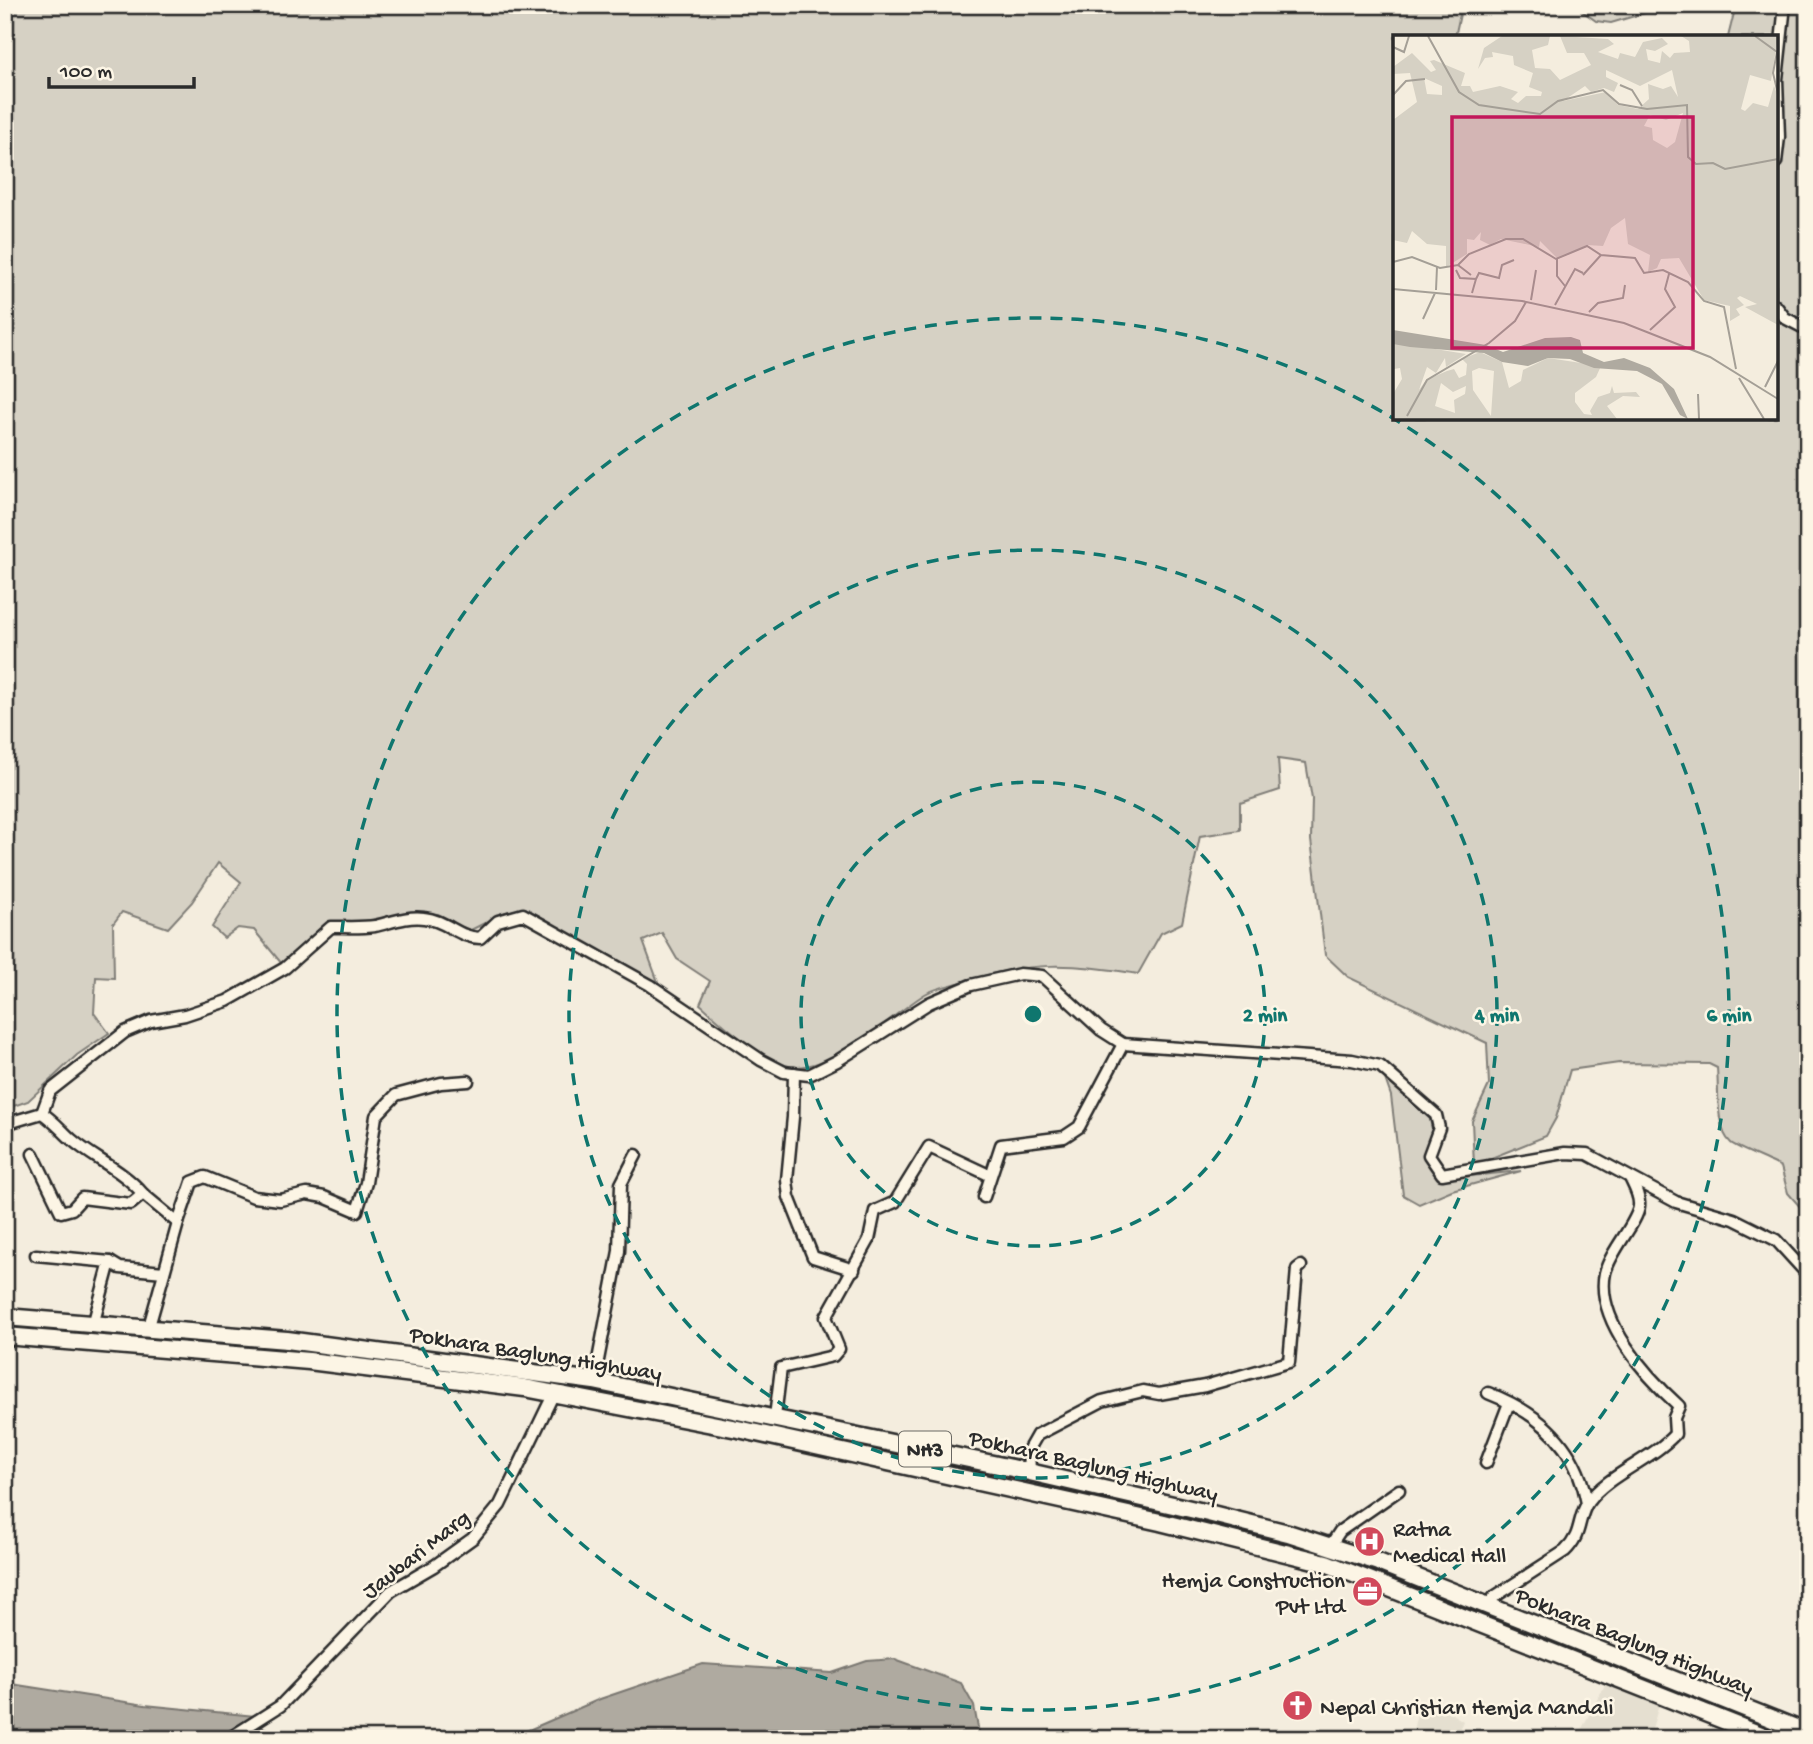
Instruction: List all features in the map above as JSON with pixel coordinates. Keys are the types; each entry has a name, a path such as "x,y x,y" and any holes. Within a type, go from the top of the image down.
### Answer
{"highway":[{"name":"Pokhara Baglung Highway","path":"5,1317 287,1340 594,1381 1030,1472 1259,1525 1330,1546 1808,1733"},
{"name":"Pokhara Baglung Highway","path":"5,1336 309,1361 554,1393 743,1430 1293,1554 1457,1613 1771,1739"}],"street":[{"path":"1778,70 1785,5"},
{"path":"1778,108 1778,145"},
{"path":"1778,309 1785,318 1808,330"},
{"path":"42,1113 50,1091 125,1032 151,1021 185,1015 227,1001 285,968 331,927 373,926 409,918 444,923 465,937 480,937 509,916 523,914 556,935 650,985 761,1060 784,1072 809,1075 837,1061 929,1003 971,985 1020,974 1042,976 1101,1030 1123,1044 1352,1060 1380,1066 1436,1115 1438,1128 1429,1155 1442,1174 1565,1153 1587,1154 1676,1202 1734,1219 1776,1240 1808,1275"},
{"path":"984,1197 1001,1145 1065,1137 1079,1127 1123,1044"},
{"path":"793,1073 793,1117 787,1180 789,1197 813,1257 854,1270"},
{"path":"148,1329 192,1182 205,1177 254,1197 281,1200 307,1195 324,1197 357,1211 366,1183 376,1116 397,1095 441,1083 468,1082"},
{"path":"5,1124 42,1113 59,1124 69,1138 133,1182 178,1223"},
{"path":"775,1417 781,1368 833,1356 839,1349 826,1317 869,1240 875,1211 895,1202 929,1147 989,1175"},
{"path":"33,1154 61,1212 72,1209 82,1199 131,1204 144,1194"},
{"path":"594,1381 619,1251 621,1184 636,1156"},
{"path":"1587,1503 1622,1473 1670,1441 1675,1434 1675,1418 1679,1406 1653,1380 1618,1333 1605,1306 1605,1271 1640,1209 1631,1180"},
{"path":"36,1255 110,1262 120,1268 164,1272"},
{"path":"93,1325 110,1262"},
{"path":"1030,1472 1029,1449 1037,1435 1102,1402 1143,1391 1159,1394 1205,1386 1289,1363 1297,1269 1301,1266"},
{"name":"Jaubari Marg","path":"228,1739 280,1706 390,1591 434,1566 473,1538 500,1505 554,1393"},
{"path":"1488,1393 1526,1412 1566,1446 1582,1476 1587,1503 1574,1542 1494,1597 1489,1606"},
{"path":"1486,1463 1509,1403"},
{"path":"1330,1546 1340,1531 1399,1490"}],"shaded area":[{"path":"5,5 1462,5 1455,35 1393,35 1393,420 1778,420 1778,35 1728,35 1736,5 1808,5 1808,1216 1788,1193 1781,1167 1734,1145 1726,1137 1720,1119 1717,1068 1709,1064 1619,1063 1570,1070 1556,1118 1546,1136 1474,1165 1472,1121 1489,1085 1487,1043 1348,977 1325,955 1311,840 1312,799 1306,763 1278,759 1280,790 1240,803 1240,830 1200,836 1182,923 1161,933 1138,974 1071,966 1031,967 945,986 925,994 847,1049 814,1064 797,1067 773,1060 760,1052 700,1004 710,981 677,959 662,933 643,941 658,982 573,940 551,922 525,908 506,912 469,931 438,914 409,913 366,921 325,924 282,964 254,930 238,928 224,938 212,927 241,882 218,863 192,902 168,928 122,912 113,924 114,978 96,977 94,1013 109,1033 77,1055 28,1101 5,1109"},
{"path":"1574,5 1672,5 1611,23 1596,21"},
{"path":"1384,1076 1430,1119 1433,1134 1426,1150 1438,1174 1449,1178 1521,1171 1452,1190 1419,1204 1403,1195 1391,1096"},
{"path":"895,1659 961,1683 974,1706 980,1739 508,1739 600,1699 703,1664 832,1673 867,1661"},
{"path":"5,1683 145,1705 255,1716 264,1728 293,1739 5,1739"},
{"path":"1606,1683 1659,1705 1649,1739 1589,1739 1581,1730"},
{"path":"1419,1705 1447,1711 1463,1721 1455,1739 1411,1739"}],"place":[{"name":"Ratna Medical Hall","path":"1370,1541"},
{"name":"Hemja Construction Pvt Ltd","path":"1368,1592"},
{"name":"Nepal Christian Hemja Mandali","path":"1297,1706"}]}
